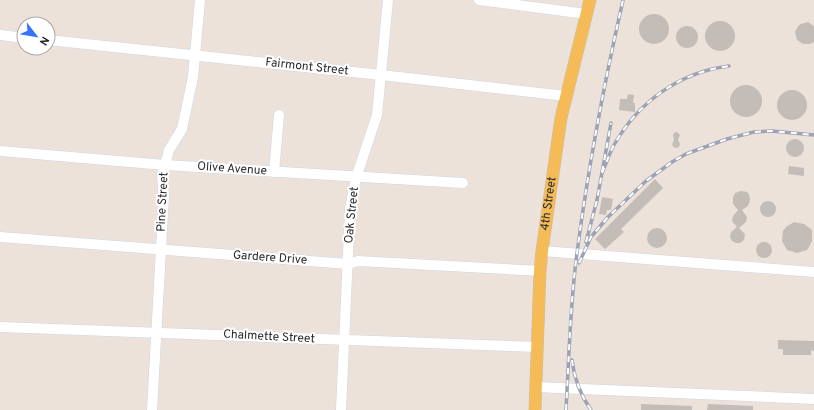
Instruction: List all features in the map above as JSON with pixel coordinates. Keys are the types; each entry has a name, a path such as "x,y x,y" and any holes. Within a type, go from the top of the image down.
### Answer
{"main road":[{"name":"4th Street","path":"536,410 535,387 542,250 561,118 590,0"}],"street":[{"name":"Pine Street","path":"152,410 155,332 164,196 162,176 169,150 182,129 193,77 200,0"},
{"name":"Oak Street","path":"341,410 350,210 356,178 377,115 388,0"},
{"path":"479,0 586,14"},
{"path":"0,35 16,37"},
{"name":"Fairmont Street","path":"56,41 566,96"},
{"path":"274,172 279,115"},
{"name":"Olive Avenue","path":"0,151 165,165 463,184"},
{"name":"Gardere Drive","path":"0,237 348,264 358,261 540,271"},
{"path":"542,250 814,272"},
{"name":"Chalmette Street","path":"0,327 155,332 344,341 538,347"},
{"path":"535,387 814,399"}],"building":[{"path":"654,14 665,18 669,29 665,40 654,44 643,40 639,29 643,18"},
{"path":"720,21 726,22 734,30 734,42 726,50 720,51 714,50 706,42 705,36 706,30 714,22"},
{"path":"808,22 814,26 814,42 810,44 803,44 797,40 795,32 798,26"},
{"path":"687,26 695,29 698,37 695,45 687,48 679,45 676,37 679,29"},
{"path":"746,85 757,90 762,101 757,112 746,117 735,112 730,101 735,90"},
{"path":"792,90 803,94 807,105 803,116 792,120 781,116 777,105 781,94"},
{"path":"628,94 634,95 633,103 635,103 635,112 619,110 620,99 627,99"},
{"path":"677,132 680,135 678,140 680,144 679,147 675,148 672,145 674,140 673,135"},
{"path":"795,139 801,142 804,148 801,154 795,157 789,154 786,148 789,142"},
{"path":"789,166 804,168 804,176 788,174"},
{"path":"655,179 663,188 621,229 624,232 605,249 595,239"},
{"path":"741,191 749,194 750,200 748,206 742,210 747,217 746,222 739,228 745,234 744,240 740,243 736,243 732,241 730,237 731,232 737,227 732,221 733,216 738,210 733,204 733,198 735,193"},
{"path":"602,197 613,199 611,210 607,210 606,215 599,214"},
{"path":"768,201 775,206 776,209 771,216 768,217 761,212 760,209 765,202"},
{"path":"794,222 804,224 812,230 812,241 807,250 797,253 787,250 782,241 783,231"},
{"path":"657,228 664,231 667,238 664,245 657,248 650,245 647,238 650,231"},
{"path":"764,242 771,247 772,250 767,257 764,258 757,253 756,250 761,243"},
{"path":"778,340 814,341 814,351 811,350 811,355 783,355 783,349 778,349"},
{"path":"641,404 692,406 692,410 641,410"},
{"path":"708,404 753,406 753,410 707,410"}],"railway":[{"path":"566,410 573,292 581,221 597,126 623,0"},
{"path":"602,173 612,148 635,115 648,103 677,82 711,69 729,66"},
{"path":"586,242 597,200 611,123"},
{"path":"579,263 591,237 608,217 646,181 672,162 686,154 727,139 754,132 772,131 814,135"},
{"path":"572,360 578,386 591,410"}]}
